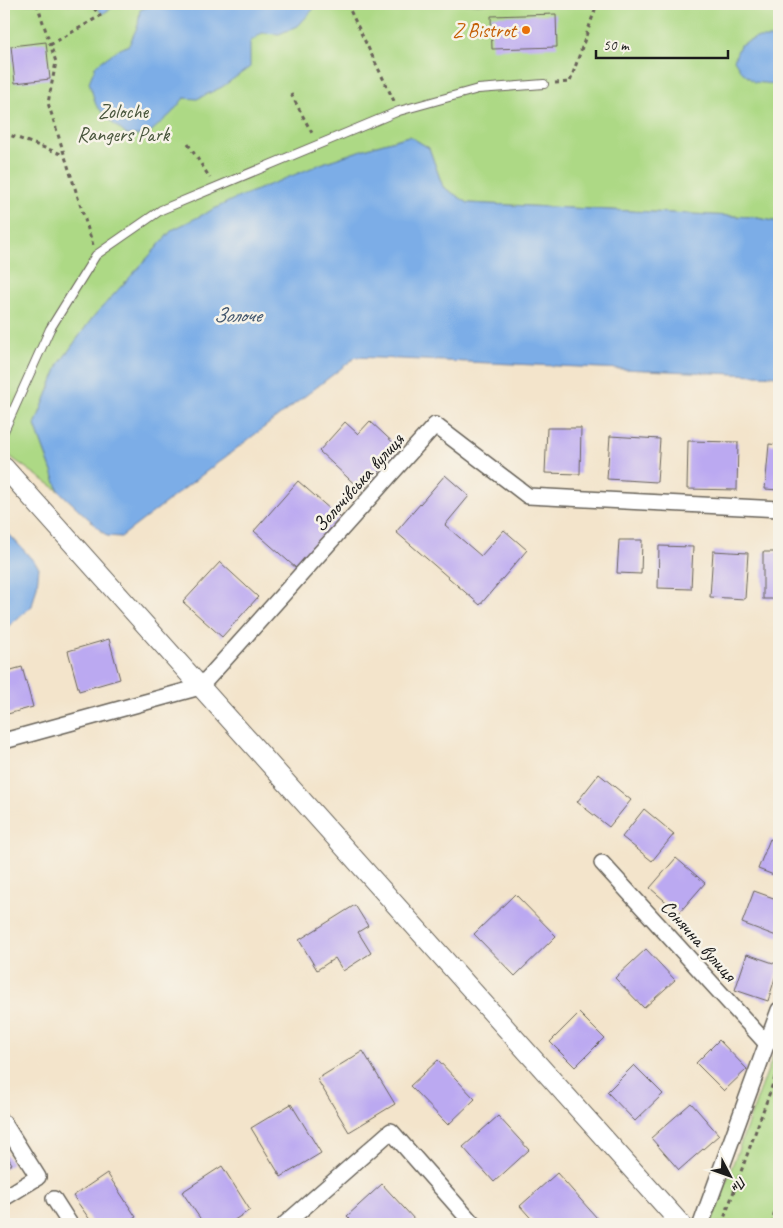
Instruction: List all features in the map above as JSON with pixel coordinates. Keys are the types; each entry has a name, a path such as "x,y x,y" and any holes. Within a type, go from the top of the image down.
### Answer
{"street":[{"name":"Золочівська вулиця","path":"200,687 435,425 528,496 779,509"},
{"path":"4,467 681,1224"},
{"path":"4,741 200,687"},
{"name":"Сонячна вулиця","path":"602,863 767,1044"},
{"path":"701,1224 779,1010"},
{"path":"4,1122 38,1177 4,1198"},
{"path":"285,1224 390,1131 473,1224"},
{"path":"54,1199 70,1224"}],"lane":[{"path":"4,431 50,329 96,255 162,210 399,111 478,89 544,84"}],"path":[{"path":"37,4 56,62 48,103 96,255"},
{"path":"50,45 100,16 91,4"},
{"path":"347,4 399,111"},
{"path":"544,84 570,82 597,4"},
{"path":"291,94 318,145"},
{"path":"4,134 64,155"},
{"path":"188,144 216,187"},
{"path":"722,1224 779,1067"},
{"path":"772,1224 775,1210 779,1205"}],"green space":[{"name":"Zoloche Rangers Park","path":"4,4 779,4 779,222 752,217 468,203 443,187 429,148 409,136 326,162 172,230 93,317 59,364 35,425 59,491 12,458 4,448"},
{"path":"779,1040 779,1224 711,1224 711,1223"}],"water":[{"path":"95,4 119,4 102,14"},
{"path":"153,4 318,4 298,26 279,34 262,33 250,42 250,67 222,87 197,99 184,98 171,114 147,135 127,135 110,121 96,105 89,82 96,65 116,51 129,45 138,25 140,10"},
{"path":"779,35 779,82 774,84 754,82 741,71 734,60 740,45 756,38 771,38"},
{"name":"Золоче","path":"409,136 429,148 443,187 468,203 752,217 779,222 779,376 356,357 121,537 107,536 59,491 35,425 59,364 93,317 172,230 232,200 326,162"},
{"path":"4,532 9,534 39,567 32,606 4,630"}],"building":[{"path":"556,14 557,47 492,49 491,16"},
{"path":"46,42 50,79 15,83 11,46"},
{"path":"370,421 400,449 362,491 319,451 345,422 358,434"},
{"path":"547,428 581,428 580,474 545,473"},
{"path":"610,436 660,439 657,482 607,479"},
{"path":"688,441 738,442 737,490 687,489"},
{"path":"769,444 779,445 779,490 765,489"},
{"path":"445,475 469,496 445,525 481,556 504,530 527,550 480,605 396,532"},
{"path":"298,481 340,518 296,568 254,531"},
{"path":"619,540 642,540 641,574 617,573"},
{"path":"659,546 693,547 691,589 658,588"},
{"path":"713,551 748,553 745,599 710,597"},
{"path":"763,552 779,552 779,599 763,599"},
{"path":"220,562 258,597 222,637 183,602"},
{"path":"109,639 120,679 79,691 68,651"},
{"path":"22,667 33,707 4,715 4,672"},
{"path":"599,774 631,800 609,827 577,802"},
{"path":"644,809 674,834 652,861 622,837"},
{"path":"770,839 779,843 779,877 758,869"},
{"path":"676,858 705,883 679,913 650,888"},
{"path":"754,891 779,900 779,937 742,923"},
{"path":"515,894 556,936 515,976 474,934"},
{"path":"355,905 368,926 358,932 371,953 343,971 335,958 317,970 299,940"},
{"path":"646,949 675,980 644,1008 615,978"},
{"path":"747,954 779,965 768,1001 735,990"},
{"path":"579,1013 604,1038 575,1067 550,1042"},
{"path":"719,1040 747,1069 724,1091 696,1063"},
{"path":"363,1051 395,1104 349,1132 317,1079"},
{"path":"438,1060 475,1099 448,1125 410,1086"},
{"path":"634,1065 663,1094 635,1121 607,1092"},
{"path":"691,1103 719,1135 679,1170 651,1138"},
{"path":"291,1104 321,1153 281,1177 251,1128"},
{"path":"498,1116 529,1150 494,1182 463,1147"},
{"path":"4,1151 12,1164 4,1169"},
{"path":"222,1166 250,1210 228,1224 204,1224 182,1192"},
{"path":"107,1173 136,1217 125,1224 93,1224 73,1196"},
{"path":"557,1173 597,1218 590,1224 536,1224 520,1206"},
{"path":"382,1184 415,1220 410,1224 355,1224 347,1216"}],"place":[{"name":"Z Bistrot","path":"526,30"}]}
